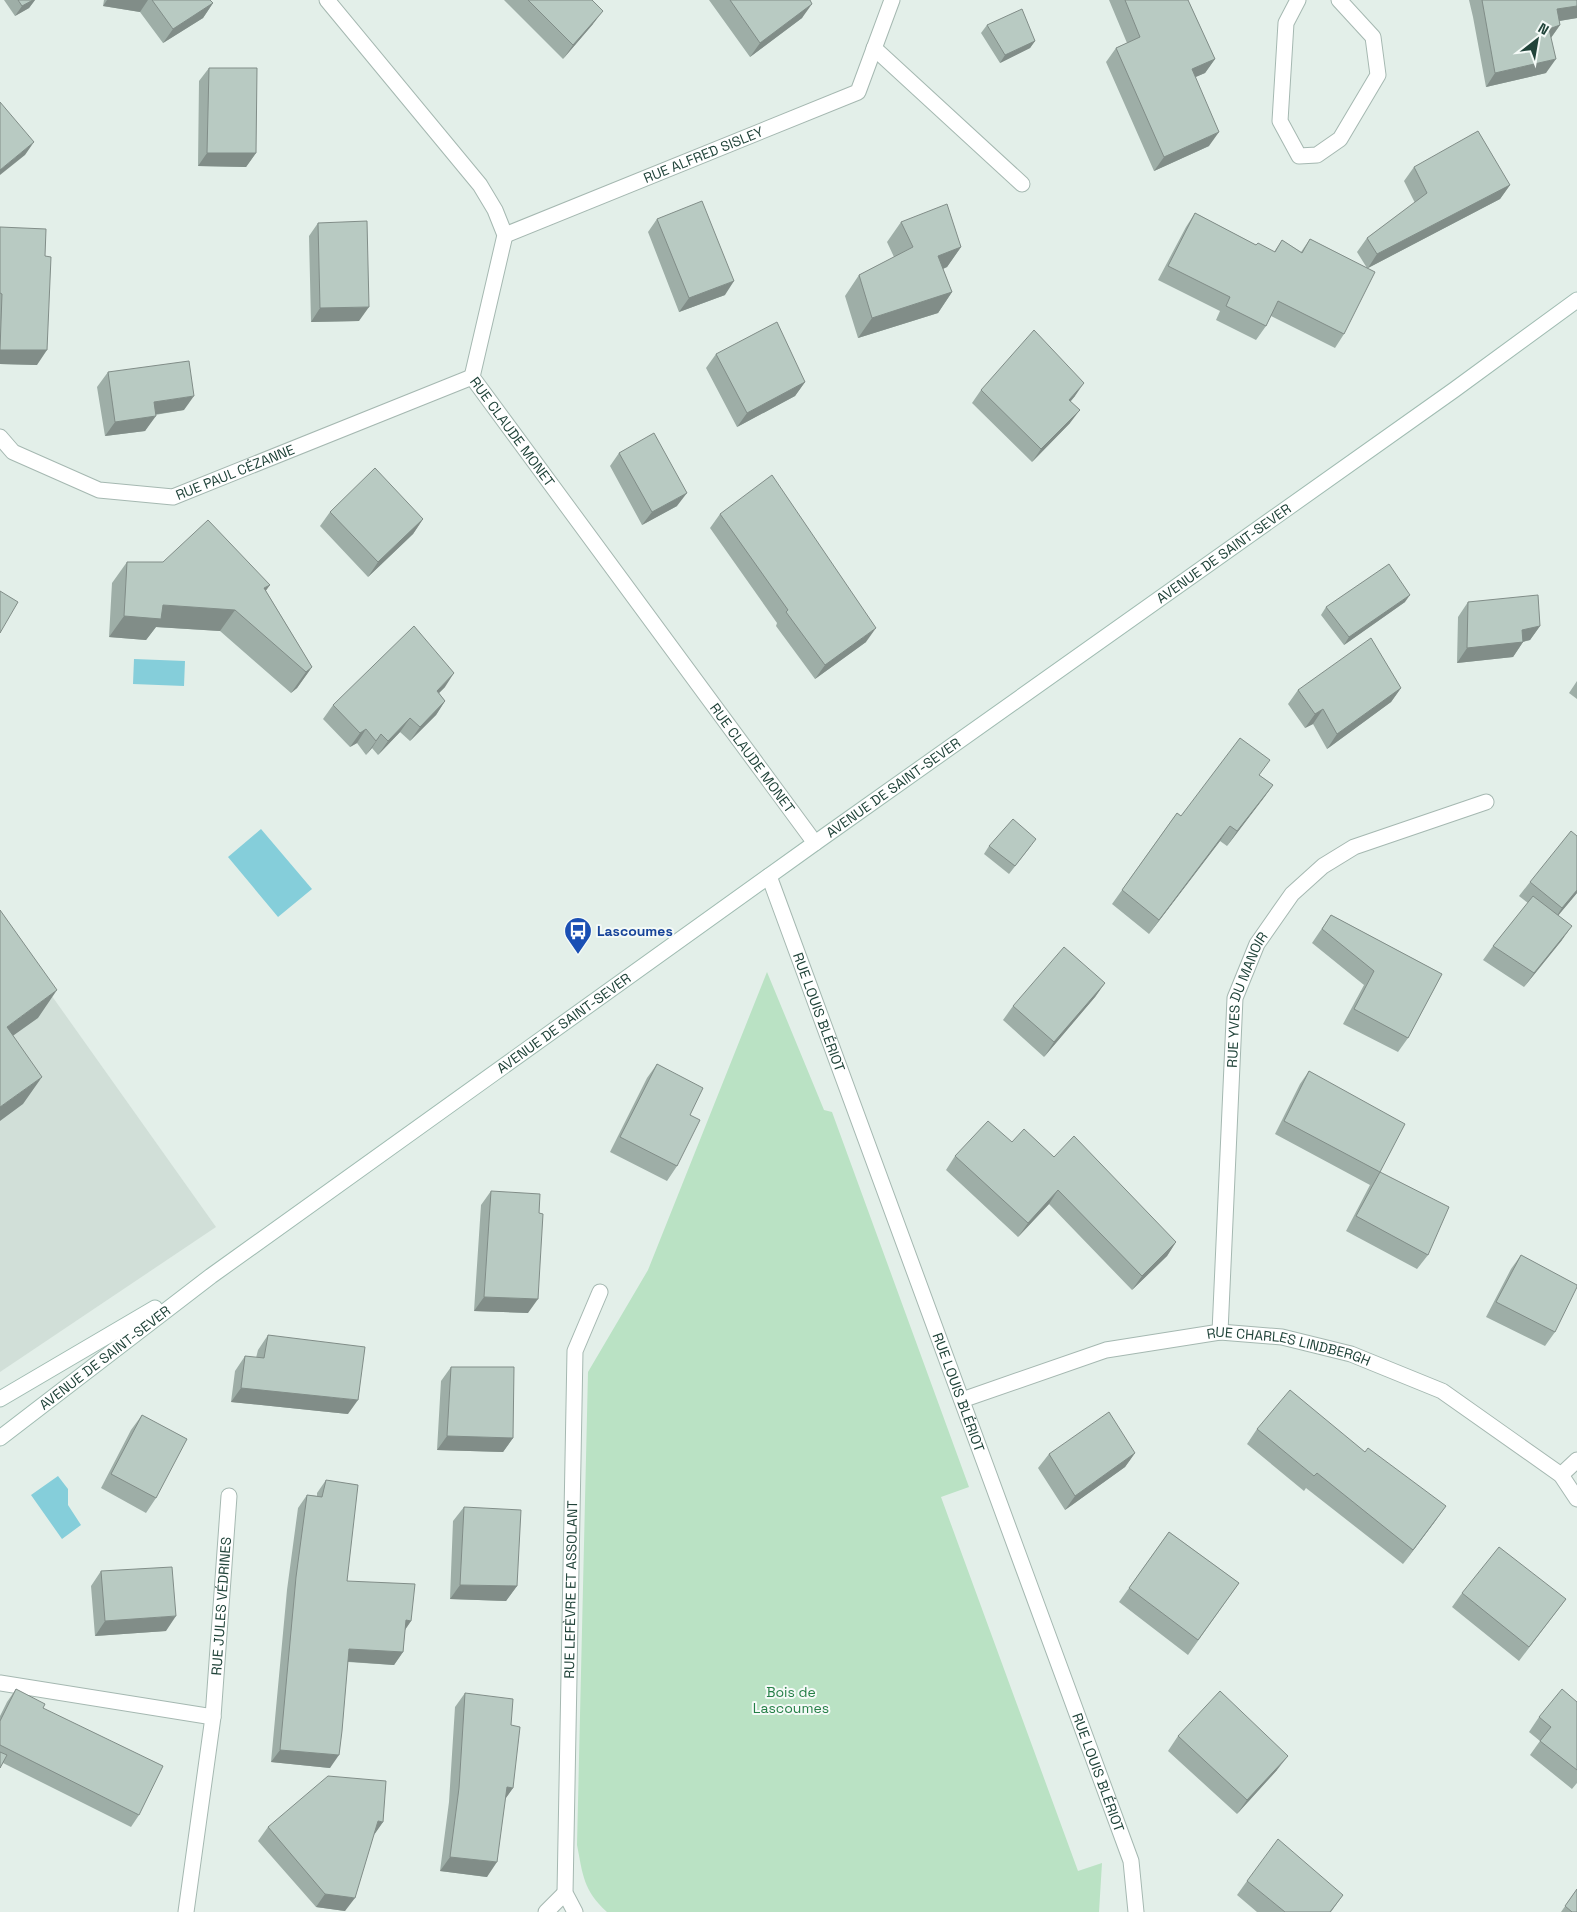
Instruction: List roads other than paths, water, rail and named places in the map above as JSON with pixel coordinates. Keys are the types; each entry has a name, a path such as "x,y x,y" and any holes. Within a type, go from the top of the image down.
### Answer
{"street":[{"path":"327,0 480,185 495,210 505,235"},
{"name":"RUE ALFRED SISLEY","path":"505,235 858,92 892,0"},
{"path":"1298,0 1286,22 1280,121 1299,156 1318,155 1340,139 1378,75 1374,36 1339,0"},
{"path":"874,48 1022,184"},
{"name":"RUE CLAUDE MONET","path":"505,235 472,377 815,843"},
{"name":"AVENUE DE SAINT-SEVER","path":"0,1438 211,1276 815,843 1454,390 1577,300"},
{"name":"RUE PAUL CÉZANNE","path":"0,437 13,452 99,490 173,497 472,377"},
{"name":"RUE YVES DU MANOIR","path":"1220,1332 1235,998 1257,944 1292,894 1323,866 1354,847 1486,802"},
{"name":"RUE LOUIS BLÉRIOT","path":"769,876 1131,1861 1136,1912"},
{"name":"AVENUE DE SAINT-SEVER","path":"0,1400 211,1276"},
{"name":"RUE LEFÈVRE ET ASSOLANT","path":"575,1912 565,1893 575,1351 600,1292"},
{"name":"RUE CHARLES LINDBERGH","path":"962,1400 1106,1350 1220,1332 1282,1337 1351,1354 1442,1391 1561,1475 1577,1499"},
{"path":"1561,1475 1577,1460"},
{"name":"RUE JULES VÉDRINES","path":"186,1912 213,1717 230,1496"},
{"path":"0,1683 213,1717"},
{"path":"546,1912 565,1893"}],"water":[{"path":"134,659 185,661 184,686 133,684"},
{"path":"261,829 312,889 278,917 228,857"},
{"path":"58,1476 68,1489 68,1505 81,1525 62,1539 31,1495"}],"place":[{"name":"Lascoumes","path":"578,955"}],"park label":[{"name":"Bois de Lascoumes","path":"791,1700"}]}
